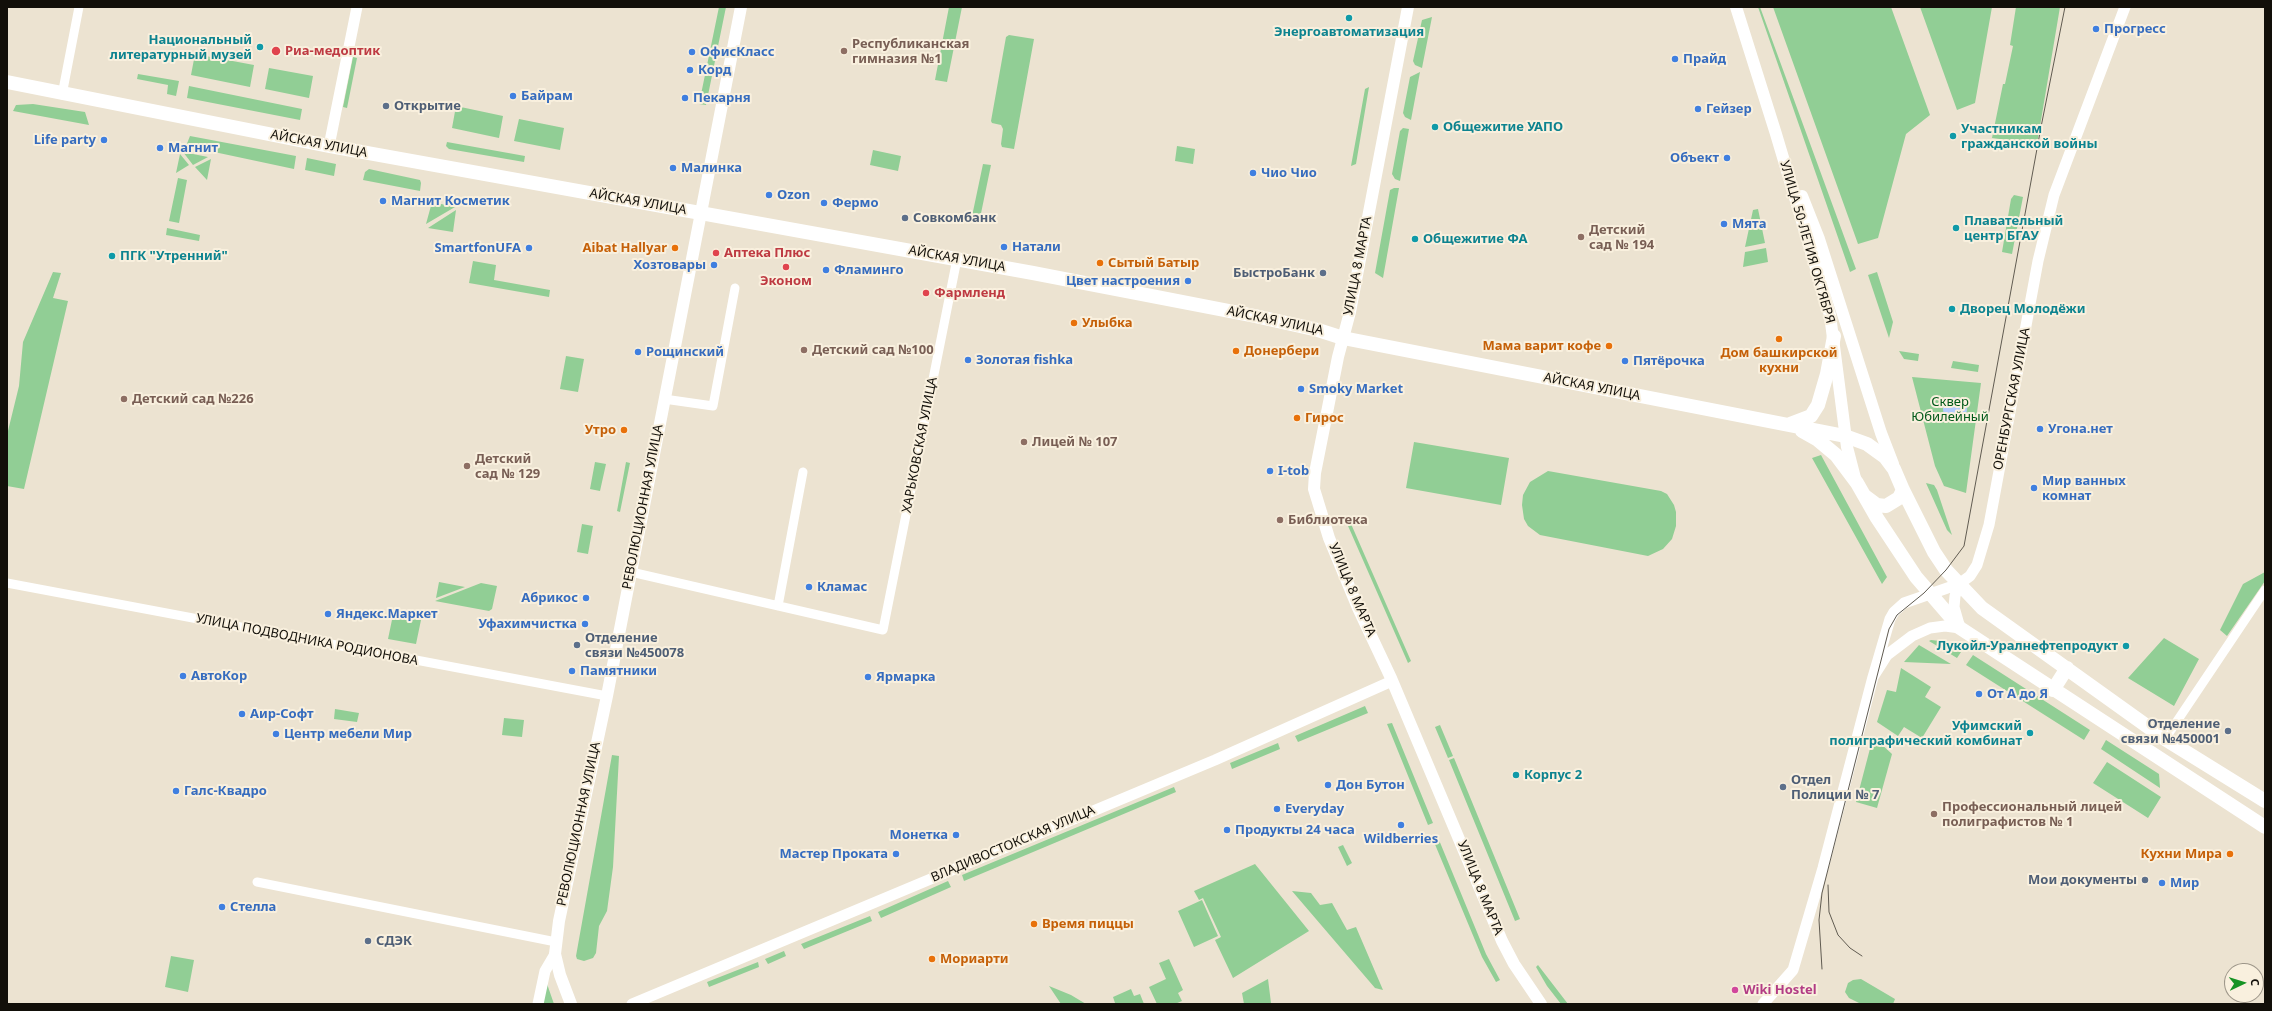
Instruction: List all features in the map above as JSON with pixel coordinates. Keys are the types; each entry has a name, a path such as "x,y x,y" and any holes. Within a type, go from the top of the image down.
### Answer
{"main road":[{"name":"РЕВОЛЮЦИОННАЯ УЛИЦА","path":"571,1004 560,975 555,954 556,942 580,817 607,696 740,7"},
{"name":"УЛИЦА 8 МАРТА","path":"1408,7 1350,312 1343,338 1315,473 1314,489 1329,538 1358,608 1392,681 1502,941 1514,964 1541,1004"},
{"name":"УЛИЦА 50-ЛЕТИЯ ОКТЯБРЯ","path":"1736,7 1821,281 1834,336 1845,436 1859,488"},
{"name":"АЙСКАЯ УЛИЦА","path":"10,84 329,146 957,259 1255,316 1318,330 1343,338 1790,424 1845,436 1878,450 1894,469"},
{"path":"1776,134 1819,239 1894,469 1934,552 1959,584 1993,617 2067,668 2165,739 2265,801"},
{"path":"1790,424 1811,416 1818,406 1828,374 1834,336"},
{"name":"УЛИЦА 50-ЛЕТИЯ ОКТЯБРЯ","path":"1790,424 1827,446 1836,455 1859,488 1899,553 1930,594 1960,628 2265,827"},
{"path":"1859,488 1872,503 1886,506 1899,498 1903,490"},
{"path":"2053,690 2067,668"}],"street":[{"path":"62,95 79,7"},
{"path":"329,146 357,7"},
{"name":"ОРЕНБУРГСКАЯ УЛИЦА","path":"1959,584 1970,576 1977,565 1988,525 2038,261 2054,195 2125,7"},
{"name":"ХАРЬКОВСКАЯ УЛИЦА","path":"778,606 883,630 957,259"},
{"path":"664,399 713,406 735,288"},
{"path":"631,572 778,606 803,472"},
{"name":"УЛИЦА ПОДВОДНИКА РОДИОНОВА","path":"7,583 607,696"},
{"path":"1763,1004 1793,970 1823,868 1873,677 1894,612 1904,603 1959,584"},
{"path":"1873,677 1887,655 1912,636 1930,628 1945,626 1960,628 1954,606 1959,584"},
{"path":"2165,739 2265,590"},
{"name":"ВЛАДИВОСТОКСКАЯ УЛИЦА","path":"632,1004 1215,760 1392,681"},
{"path":"258,882 556,942"},
{"path":"538,1004 545,971 555,954"}],"green space":[{"path":"719,7 726,7 706,105 699,104"},
{"path":"949,7 962,7 947,82 935,80"},
{"path":"1758,7 1760,7 1856,269 1850,272"},
{"path":"1773,7 1891,7 1930,115 1906,134 1878,238 1858,244"},
{"path":"1920,7 1992,7 1975,103 1957,110"},
{"path":"2016,7 2060,7 2037,144 1992,138 2003,84 2005,84 2013,46 2010,45"},
{"path":"1432,17 1422,68 1415,65 1413,61 1422,20"},
{"path":"1009,35 1034,39 1014,149 1002,147 1003,129 1001,125 992,123 991,121 1006,37"},
{"path":"195,54 254,65 250,87 191,75"},
{"path":"353,57 357,58 347,108 343,107"},
{"path":"269,68 313,76 309,98 265,89"},
{"path":"1420,72 1411,120 1405,117 1403,113 1410,77"},
{"path":"138,74 179,81 176,96 167,94 168,85 137,79"},
{"path":"189,86 302,109 300,120 187,98"},
{"path":"1369,87 1356,164 1351,166 1365,89"},
{"path":"33,104 85,112 89,125 13,111 16,105"},
{"path":"456,106 503,116 499,138 452,128"},
{"path":"519,119 564,128 560,150 514,141"},
{"path":"1403,128 1409,129 1400,181 1395,179 1392,174 1400,131"},
{"path":"190,136 296,156 294,169 186,146"},
{"path":"447,142 525,156 524,162 449,149 446,146"},
{"path":"1177,146 1195,149 1193,164 1175,161"},
{"path":"873,150 901,156 898,171 870,165"},
{"path":"183,152 208,157 193,165"},
{"path":"180,154 189,165 176,173"},
{"path":"307,158 336,164 334,176 305,170"},
{"path":"211,159 207,180 195,167"},
{"path":"983,164 991,165 979,223 971,221"},
{"path":"369,169 420,180 420,191 363,180 365,172"},
{"path":"178,178 187,180 179,223 169,221"},
{"path":"1399,188 1383,278 1375,273 1390,190"},
{"path":"2014,195 2023,197 2012,254 2002,252 2011,199"},
{"path":"432,202 455,207 426,224"},
{"path":"1758,209 1765,243 1745,247 1753,210"},
{"path":"456,210 453,232 428,228"},
{"path":"167,228 200,235 199,241 166,235"},
{"path":"1766,248 1768,262 1743,267 1745,252"},
{"path":"473,261 496,265 494,280 550,290 549,297 469,283"},
{"path":"53,272 61,273 53,298 68,301 24,489 7,486 7,435 19,386 23,342"},
{"path":"1877,272 1893,322 1889,338 1868,275"},
{"path":"1899,351 1919,354 1918,361 1904,359"},
{"path":"566,356 584,359 578,392 560,389"},
{"path":"1953,361 1979,365 1978,372 1951,368"},
{"name":"Сквер Юбилейный","path":"1912,377 1981,383 1966,493 1944,486 1935,466"},
{"path":"1414,442 1509,458 1501,505 1406,488"},
{"path":"1821,455 1887,577 1882,584 1812,458"},
{"path":"595,462 606,464 600,491 590,489"},
{"path":"626,462 630,463 620,512 617,511"},
{"path":"1548,471 1661,491 1667,494 1674,505 1676,512 1676,526 1672,539 1663,549 1648,556 1540,535 1528,526 1524,519 1522,505 1523,495 1530,482"},
{"path":"1926,483 1934,485 1937,490 1952,535 1947,530"},
{"path":"1348,517 1411,661 1408,663 1345,519"},
{"path":"582,524 593,526 588,554 577,552"},
{"path":"2265,572 2265,581 2227,636 2220,630 2243,584"},
{"path":"439,582 465,587 436,598"},
{"path":"481,583 497,586 492,609 489,611 435,601"},
{"path":"393,615 421,620 416,644 388,639"},
{"path":"2164,638 2199,659 2174,706 2128,678"},
{"path":"1929,641 1949,642 1963,649 1957,658"},
{"path":"1919,645 1951,664 1904,662"},
{"path":"1973,655 2090,730 2084,740 1966,665"},
{"path":"1901,668 1931,687 1925,697 1941,707 1922,738 1904,727 1898,736 1877,722 1887,690 1896,692"},
{"path":"1365,706 1368,713 1298,742 1295,736"},
{"path":"335,709 359,713 357,722 334,719"},
{"path":"504,718 524,720 522,737 502,735"},
{"path":"1392,723 1433,823 1428,825 1387,724"},
{"path":"1440,725 1453,756 1448,758 1435,727"},
{"path":"2106,740 2159,774 2160,788 2101,749"},
{"path":"1872,741 1879,742 1892,754 1877,808 1856,802"},
{"path":"1278,743 1280,749 1232,769 1230,763"},
{"path":"612,755 619,756 613,867 607,911 599,926 596,953 593,958 584,961 577,959 576,956"},
{"path":"1454,758 1520,919 1515,921 1449,760"},
{"path":"2107,762 2161,797 2148,818 2093,783"},
{"path":"1174,787 1176,792 964,881 962,875"},
{"path":"1439,840 1486,954 1500,980 1496,982 1482,957 1434,842"},
{"path":"1343,845 1352,863 1347,866 1338,847"},
{"path":"1255,864 1309,931 1233,978 1215,940 1221,937 1203,898 1199,900 1194,891"},
{"path":"948,881 951,887 881,918 878,912"},
{"path":"1292,891 1311,893 1320,905 1332,903 1347,930 1356,927 1383,990 1375,988"},
{"path":"1202,900 1218,936 1194,947 1178,911"},
{"path":"870,916 872,921 804,949 801,944"},
{"path":"784,951 786,956 768,964 765,959"},
{"path":"171,956 194,960 188,992 165,987"},
{"path":"1169,959 1183,990 1178,993 1182,1001 1175,1004 1157,1004 1149,987 1166,979 1159,963"},
{"path":"758,962 759,967 709,987 707,982"},
{"path":"1538,965 1568,1004 1561,1004 1547,986 1536,967"},
{"path":"1268,979 1271,1003 1244,1004 1242,993"},
{"path":"1861,979 1895,999 1893,1004 1861,1004 1849,998 1845,992 1848,983 1853,980"},
{"path":"546,981 554,1004 541,1004"},
{"path":"1049,986 1071,995 1086,1004 1061,1004"},
{"path":"1131,989 1134,996 1140,994 1144,1004 1115,1003 1113,997"}],"water":[{"path":"1955,397 1964,400 1967,409 1964,418 1955,421 1946,418 1943,409 1946,400"}],"tram line":[{"path":"1822,969 1819,920 1822,893 1889,629 1897,615 1924,593 1946,570 1964,546 2041,127 2065,7"},
{"path":"1828,885 1829,912 1838,935 1850,948 1862,956"}],"place":[{"name":"Энергоавтоматизация","path":"1349,18"},
{"name":"Прогресс","path":"2096,29"},
{"name":"Национальный литературный музей","path":"260,47"},
{"name":"Риа-медоптик","path":"276,51"},
{"name":"Республиканская гимназия №1","path":"844,51"},
{"name":"ОфисКласс","path":"692,52"},
{"name":"Прайд","path":"1675,59"},
{"name":"Корд","path":"690,70"},
{"name":"Байрам","path":"513,96"},
{"name":"Пекарня","path":"685,98"},
{"name":"Открытие","path":"386,106"},
{"name":"Гейзер","path":"1698,109"},
{"name":"Общежитие УАПО","path":"1435,127"},
{"name":"Участникам гражданской войны","path":"1953,136"},
{"name":"Life party","path":"104,140"},
{"name":"Магнит","path":"160,148"},
{"name":"Объект","path":"1727,158"},
{"name":"Малинка","path":"673,168"},
{"name":"Чио Чио","path":"1253,173"},
{"name":"Ozon","path":"769,195"},
{"name":"Магнит Косметик","path":"383,201"},
{"name":"Фермо","path":"824,203"},
{"name":"Совкомбанк","path":"905,218"},
{"name":"Мята","path":"1724,224"},
{"name":"Плавательный центр БГАУ","path":"1956,228"},
{"name":"Детский сад № 194","path":"1581,237"},
{"name":"Общежитие ФА","path":"1415,239"},
{"name":"Натали","path":"1004,247"},
{"name":"SmartfonUFA","path":"529,248"},
{"name":"Aibat Hallyar","path":"675,248"},
{"name":"Аптека Плюс","path":"716,253"},
{"name":"ПГК \"Утренний\"","path":"112,256"},
{"name":"Сытый Батыр","path":"1100,263"},
{"name":"Хозтовары","path":"714,265"},
{"name":"Эконом","path":"786,267"},
{"name":"Фламинго","path":"826,270"},
{"name":"БыстроБанк","path":"1323,273"},
{"name":"Цвет настроения","path":"1188,281"},
{"name":"Фармленд","path":"926,293"},
{"name":"Дворец Молодёжи","path":"1952,309"},
{"name":"Улыбка","path":"1074,323"},
{"name":"Дом башкирской кухни","path":"1779,339"},
{"name":"Мама варит кофе","path":"1609,346"},
{"name":"Детский сад №100","path":"804,350"},
{"name":"Донербери","path":"1236,351"},
{"name":"Рощинский","path":"638,352"},
{"name":"Золотая fishka","path":"968,360"},
{"name":"Пятёрочка","path":"1625,361"},
{"name":"Smoky Market","path":"1301,389"},
{"name":"Детский сад №226","path":"124,399"},
{"name":"Гирос","path":"1297,418"},
{"name":"Угона.нет","path":"2040,429"},
{"name":"Утро","path":"624,430"},
{"name":"Лицей № 107","path":"1024,442"},
{"name":"Детский сад № 129","path":"467,466"},
{"name":"I-tob","path":"1270,471"},
{"name":"Мир ванных комнат","path":"2034,488"},
{"name":"Библиотека","path":"1280,520"},
{"name":"Кламас","path":"809,587"},
{"name":"Абрикос","path":"586,598"},
{"name":"Яндекс.Маркет","path":"328,614"},
{"name":"Уфахимчистка","path":"585,624"},
{"name":"Отделение связи №450078","path":"577,645"},
{"name":"Лукойл-Уралнефтепродукт","path":"2126,646"},
{"name":"Памятники","path":"572,671"},
{"name":"АвтоКор","path":"183,676"},
{"name":"Ярмарка","path":"868,677"},
{"name":"От А до Я","path":"1979,694"},
{"name":"Аир-Софт","path":"242,714"},
{"name":"Отделение связи №450001","path":"2228,731"},
{"name":"Уфимский полиграфический комбинат","path":"2030,733"},
{"name":"Центр мебели Мир","path":"276,734"},
{"name":"Корпус 2","path":"1516,775"},
{"name":"Дон Бутон","path":"1328,785"},
{"name":"Отдел Полиции № 7","path":"1783,787"},
{"name":"Галс-Квадро","path":"176,791"},
{"name":"Everyday","path":"1277,809"},
{"name":"Профессиональный лицей полиграфистов № 1","path":"1934,814"},
{"name":"Wildberries","path":"1401,825"},
{"name":"Продукты 24 часа","path":"1227,830"},
{"name":"Монетка","path":"956,835"},
{"name":"Мастер Проката","path":"896,854"},
{"name":"Кухни Мира","path":"2230,854"},
{"name":"Мои документы","path":"2145,880"},
{"name":"Мир","path":"2162,883"},
{"name":"Стелла","path":"222,907"},
{"name":"Время пиццы","path":"1034,924"},
{"name":"СДЭК","path":"368,941"},
{"name":"Мориарти","path":"932,959"},
{"name":"Wiki Hostel","path":"1735,990"}]}
